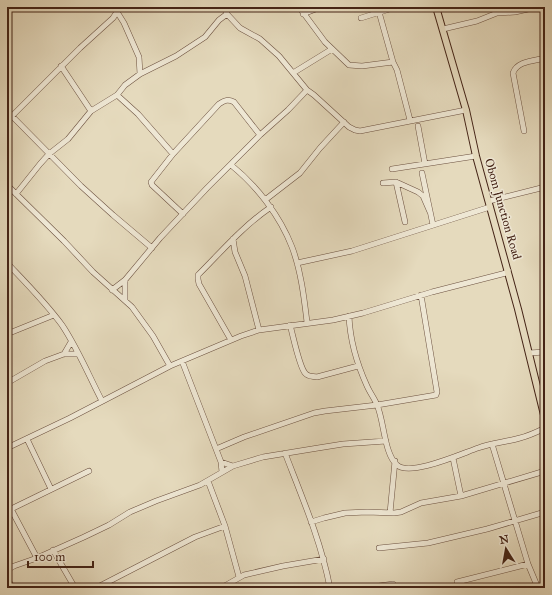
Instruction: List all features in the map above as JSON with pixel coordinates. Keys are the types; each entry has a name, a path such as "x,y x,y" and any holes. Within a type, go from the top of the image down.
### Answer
{"main road":[{"name":"Obom Junction Road","path":"436,7 466,110 476,156 508,270 545,419"}],"street":[{"path":"114,7 124,23 139,57 140,74"},
{"path":"224,7 227,14 240,28 260,39 278,56 307,90 355,130 360,131 466,110"},
{"path":"299,7 325,42 349,65 362,66 393,62"},
{"path":"303,14 321,7"},
{"path":"361,18 396,7"},
{"path":"495,7 496,13"},
{"path":"442,28 477,21 496,13 515,12 535,7"},
{"path":"12,116 61,66 113,18 117,12"},
{"path":"379,12 393,62 397,70 410,120"},
{"path":"16,194 49,154 68,139 92,111 117,95 125,85 140,74 176,56 205,37 219,20 227,14"},
{"path":"293,73 332,49"},
{"path":"524,131 513,73 519,64 545,58"},
{"path":"61,66 92,111"},
{"path":"112,290 125,280 207,188 307,90"},
{"path":"117,95 138,114 172,154"},
{"path":"183,214 152,185 151,182 172,154 219,104 225,100 234,102 260,135"},
{"path":"7,111 112,215 152,248"},
{"path":"265,200 300,173 344,122"},
{"path":"418,126 425,164"},
{"path":"392,169 476,156"},
{"path":"231,165 250,183 271,207 285,232 297,263 304,297 307,322"},
{"path":"422,173 433,225"},
{"path":"383,182 396,182 420,193 430,212"},
{"path":"396,182 405,222"},
{"path":"7,185 112,290 125,300 144,322 170,366"},
{"path":"297,263 352,251 545,187"},
{"path":"231,340 208,300 198,279 198,275 254,218 271,207"},
{"path":"234,239 235,252 245,276 259,330"},
{"path":"227,246 235,252"},
{"path":"7,263 40,298 64,328 102,401"},
{"path":"7,448 170,366 231,340 259,330 348,316 506,273 508,270"},
{"path":"125,280 125,300"},
{"path":"216,449 250,434 314,413 378,405 436,395 437,392 421,295"},
{"path":"7,334 54,315"},
{"path":"348,316 358,366 367,388 378,405 386,441 397,465 406,468 418,467 453,458 492,444 519,438 545,428"},
{"path":"290,325 305,373 316,377 358,366"},
{"path":"64,354 71,342"},
{"path":"529,353 545,352"},
{"path":"7,383 45,361 64,354 78,354"},
{"path":"182,361 221,462 222,472"},
{"path":"27,439 52,489"},
{"path":"7,570 109,525 130,512 200,485 233,466 263,457 285,453 343,444 386,441"},
{"path":"492,444 528,564 538,588"},
{"path":"285,453 324,559 330,588"},
{"path":"453,458 461,496"},
{"path":"390,513 395,461"},
{"path":"221,462 233,466"},
{"path":"37,558 9,510 89,471"},
{"path":"311,522 345,513 401,512 421,503 461,496 545,471"},
{"path":"208,481 225,526 239,578"},
{"path":"379,548 428,543 545,512"},
{"path":"96,588 195,537 225,526"},
{"path":"53,550 74,588"},
{"path":"221,588 253,572 324,559"},
{"path":"457,582 528,564"},
{"path":"7,579 13,588"},
{"path":"365,588 393,584"}]}
